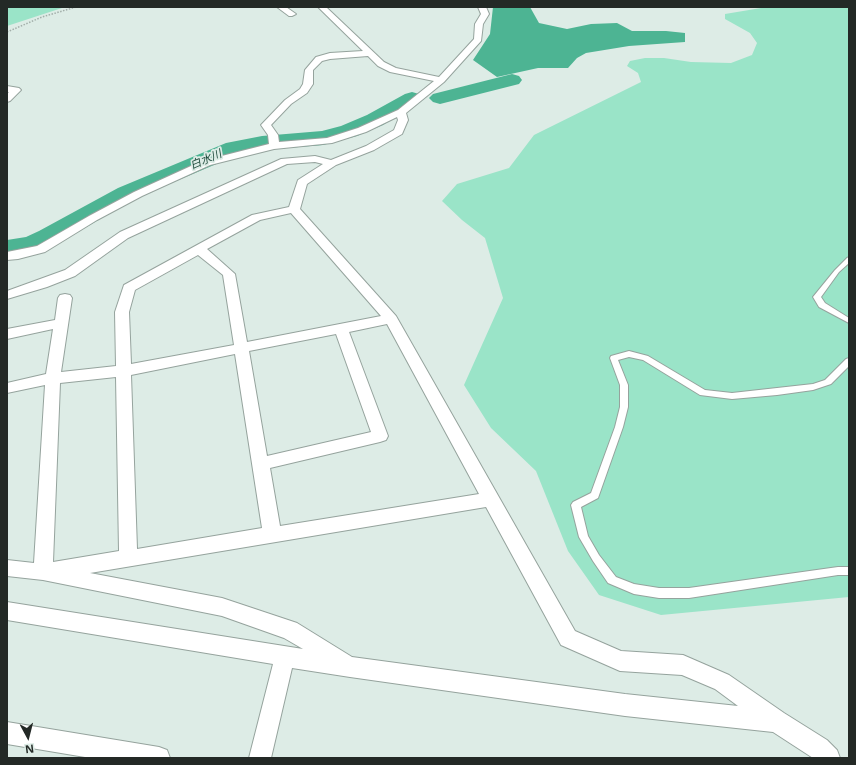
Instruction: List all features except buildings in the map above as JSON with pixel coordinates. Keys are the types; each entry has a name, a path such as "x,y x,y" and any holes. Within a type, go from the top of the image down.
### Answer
{"street":[{"path":"281,7 292,14"},
{"path":"322,7 381,64 393,70 441,80"},
{"path":"7,256 18,255 41,249 93,218 138,194 206,163 241,153 274,146 328,141 362,130 401,112 441,80 478,39 479,24 485,14 482,7"},
{"path":"274,146 273,136 266,125 288,102 304,91 308,84 309,70 319,59 330,56 369,53"},
{"path":"7,89 16,90 7,99"},
{"path":"294,209 302,182 332,163 370,148 398,132 403,120 401,112"},
{"path":"7,295 70,273 124,236 286,161 315,159 332,163"},
{"path":"128,557 122,312 129,288 256,217 294,209"},
{"path":"294,209 391,319 568,638 620,661 682,665 722,682 776,721 819,748 830,758"},
{"path":"199,249 229,274 272,534"},
{"path":"43,572 53,378 64,298"},
{"path":"7,388 53,378 123,371 391,319"},
{"path":"7,334 61,323"},
{"path":"260,464 380,436 341,328"},
{"path":"43,572 491,498"},
{"path":"7,568 43,572 222,607 290,630 350,667"},
{"path":"7,611 350,667 626,705 776,721"},
{"path":"260,758 285,656"},
{"path":"7,733 159,758"}],"lane":[{"path":"849,259 837,271 817,297 822,305 849,321"},
{"path":"849,361 828,382 813,387 732,396 703,393 645,358 629,354 614,358 624,385 624,407 619,426 595,494 576,505 578,521 584,537 596,558 612,580 634,589 659,592 689,592 838,571 849,571"}],"path":[{"path":"7,32 58,11 76,7"}],"shaded area":[{"path":"7,7 65,7 7,26"},
{"path":"493,7 530,7 539,23 567,29 591,24 617,23 632,31 666,31 685,33 685,42 629,46 586,53 577,58 568,68 538,68 497,77 473,60 490,34"},
{"path":"767,7 849,7 849,597 661,615 599,595 568,551 536,471 491,428 464,385 503,298 485,238 462,220 442,201 457,184 509,168 534,135 641,82 638,73 627,66 630,61 645,58 664,58 691,62 731,63 752,55 757,43 750,33 725,19 725,14"}],"waterway":[{"name":"白水川","path":"440,98 512,80"},
{"name":"白水川","path":"7,248 32,244 49,237 127,193 234,148 262,143 323,138 349,131 375,120 412,98"}]}
